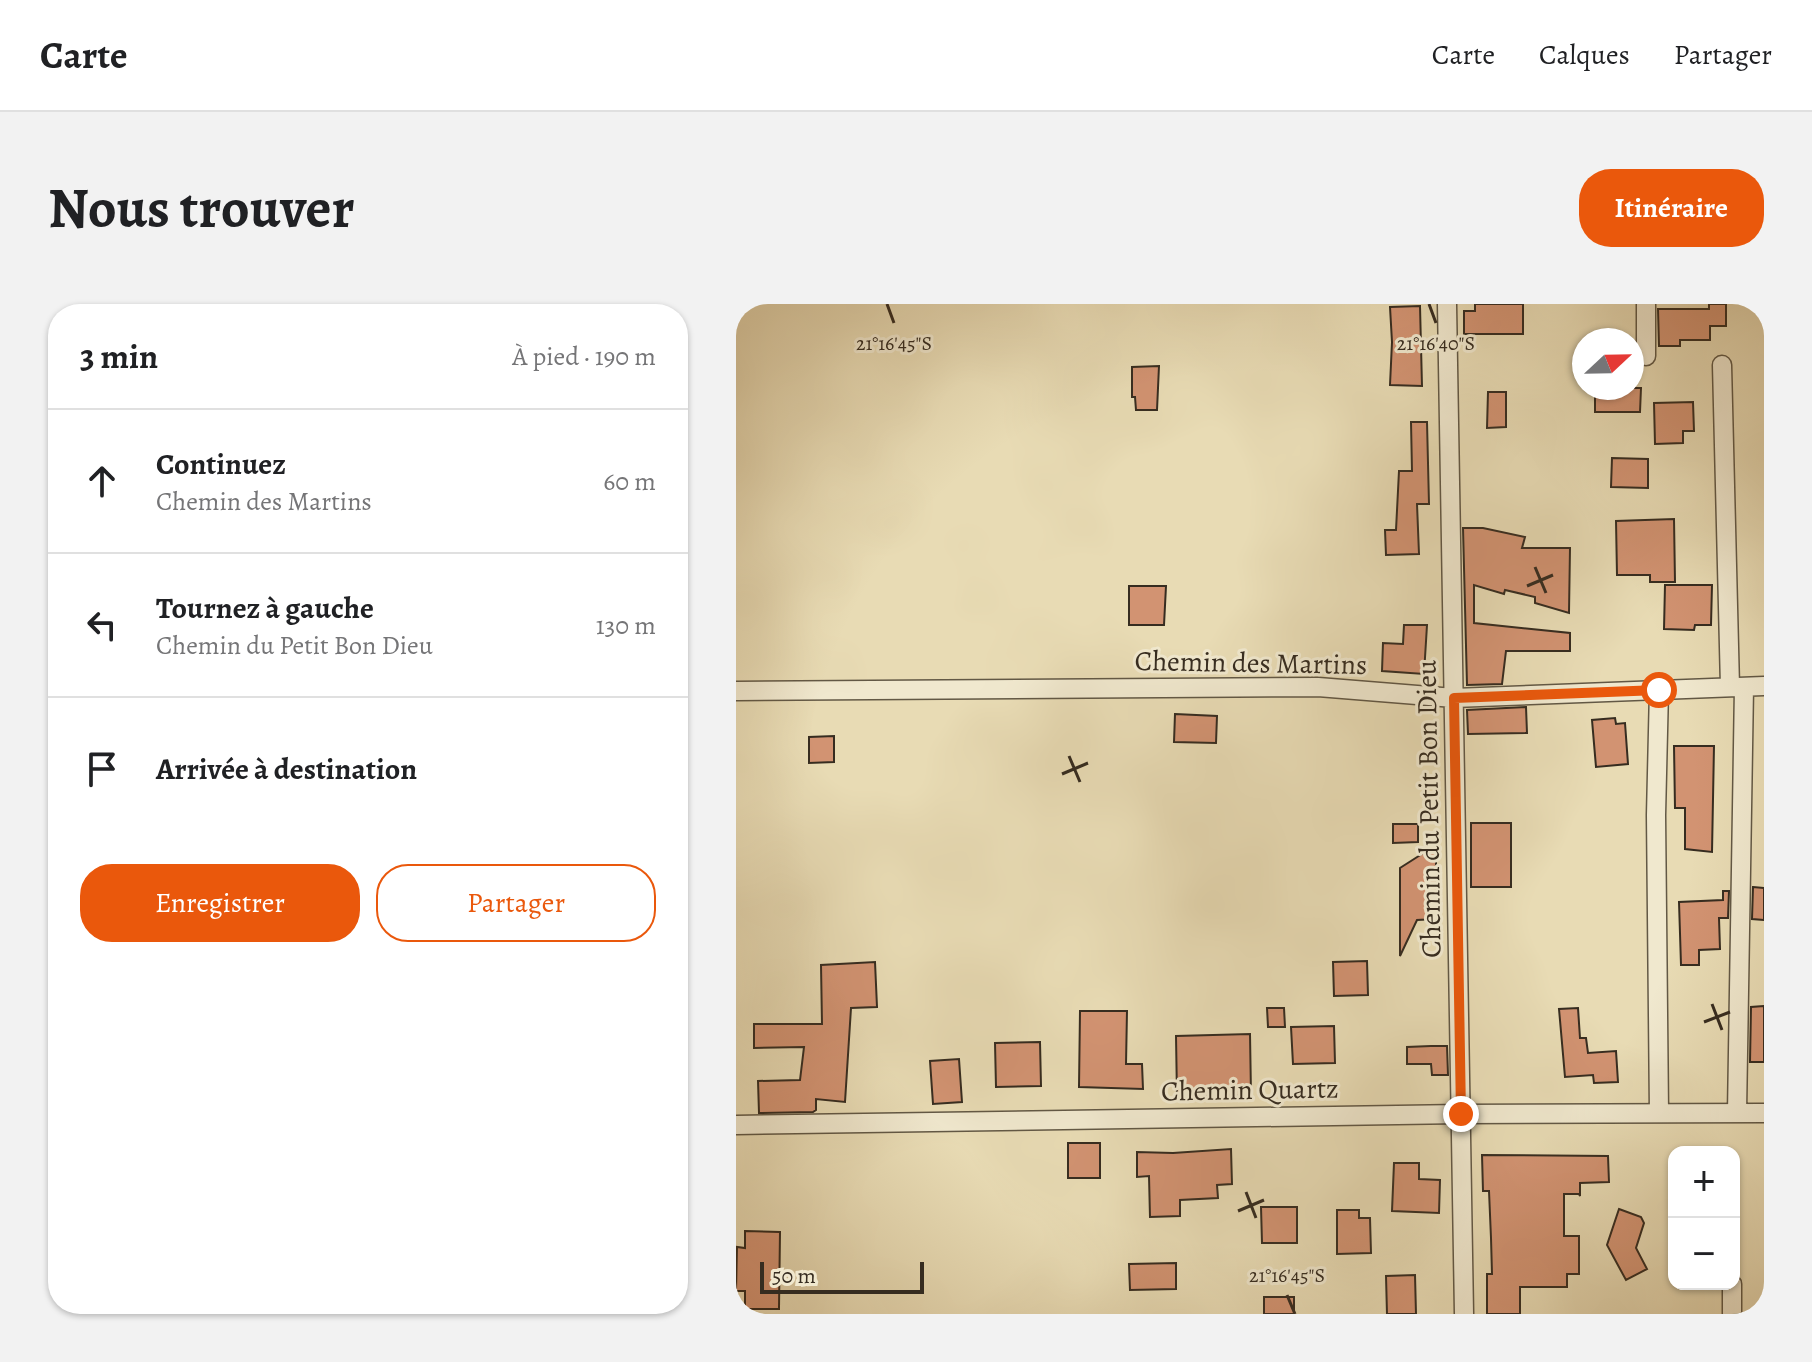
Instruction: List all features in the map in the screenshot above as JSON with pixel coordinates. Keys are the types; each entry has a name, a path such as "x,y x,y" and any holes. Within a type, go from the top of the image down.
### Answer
{"street":[{"name":"Chemin du Petit Bon Dieu","path":"1447,304 1464,1314"},
{"path":"1646,304 1646,356"},
{"path":"1722,365 1737,687 1737,1113"},
{"name":"Chemin des Martins","path":"736,691 1318,687 1454,698 1764,686"},
{"path":"1659,690 1656,815 1659,1113"},
{"name":"Chemin Quartz","path":"736,1125 1461,1114 1764,1113"},
{"path":"1732,1290 1732,1314"}],"building":[{"path":"1475,304 1523,304 1523,334 1464,334 1464,311 1475,311"},
{"path":"1709,304 1726,304 1726,326 1710,326 1710,340 1680,340 1680,346 1659,346 1658,309 1709,309"},
{"path":"1420,306 1422,386 1390,385 1390,307"},
{"path":"1159,366 1157,410 1136,410 1135,397 1132,397 1132,367"},
{"path":"1488,392 1506,392 1506,427 1487,428"},
{"path":"1595,400 1640,400 1640,412 1595,412"},
{"path":"1693,402 1694,431 1683,431 1683,443 1655,444 1654,403"},
{"path":"1411,422 1427,422 1429,504 1417,504 1419,554 1386,555 1385,530 1396,530 1399,471 1412,471"},
{"path":"1612,458 1648,459 1648,488 1611,487"},
{"path":"1674,519 1675,582 1650,582 1650,575 1617,575 1616,521"},
{"path":"1463,528 1483,528 1525,537 1522,548 1570,548 1569,613 1535,603 1535,597 1505,590 1504,594 1474,585 1474,623 1570,633 1570,651 1506,651 1502,684 1467,685"},
{"path":"1665,585 1712,585 1711,625 1695,625 1694,630 1664,629"},
{"path":"1129,586 1166,586 1164,625 1129,625"},
{"path":"1404,625 1427,625 1424,674 1382,671 1383,643 1403,644"},
{"path":"1526,707 1527,733 1468,734 1467,710"},
{"path":"1175,714 1217,716 1216,743 1174,742"},
{"path":"1615,718 1616,724 1625,723 1628,764 1596,767 1592,720"},
{"path":"834,736 834,762 809,763 809,737"},
{"path":"1674,746 1714,746 1712,852 1685,849 1685,808 1675,808"},
{"path":"1471,823 1511,823 1511,887 1471,887"},
{"path":"1393,824 1418,824 1418,842 1393,843"},
{"path":"1436,845 1436,919 1417,920 1400,956 1400,868"},
{"path":"1753,887 1764,888 1764,920 1752,919"},
{"path":"1723,891 1729,891 1728,918 1719,918 1720,949 1699,950 1699,965 1681,965 1679,902 1723,900"},
{"path":"1367,961 1368,995 1334,996 1333,962"},
{"path":"875,962 877,1007 851,1008 845,1102 816,1099 816,1110 813,1112 759,1113 758,1081 800,1080 804,1047 754,1048 754,1024 822,1024 821,965"},
{"path":"1764,1006 1764,1062 1750,1062 1751,1007"},
{"path":"1267,1008 1284,1008 1285,1027 1268,1027"},
{"path":"1578,1008 1580,1038 1586,1038 1588,1053 1616,1051 1618,1082 1594,1083 1593,1075 1565,1077 1559,1009"},
{"path":"1080,1011 1127,1011 1126,1064 1142,1064 1143,1089 1079,1087"},
{"path":"1334,1026 1335,1063 1293,1064 1291,1027"},
{"path":"1250,1034 1251,1095 1177,1097 1176,1036"},
{"path":"1040,1042 1041,1086 996,1087 995,1043"},
{"path":"1447,1046 1448,1075 1432,1075 1431,1064 1407,1064 1407,1047"},
{"path":"959,1059 962,1102 933,1104 930,1061"},
{"path":"1068,1143 1100,1143 1100,1178 1068,1178"},
{"path":"1231,1149 1232,1184 1217,1185 1218,1198 1180,1200 1180,1216 1150,1217 1149,1176 1137,1177 1137,1152"},
{"path":"1482,1155 1608,1156 1609,1182 1580,1183 1580,1196 1564,1194 1564,1236 1579,1236 1579,1274 1567,1274 1567,1287 1520,1287 1520,1314 1487,1314 1487,1274 1492,1274 1491,1238 1489,1191 1483,1191"},
{"path":"1394,1163 1419,1163 1419,1179 1440,1180 1439,1213 1392,1211"},
{"path":"1261,1207 1297,1207 1297,1243 1262,1243"},
{"path":"1619,1209 1641,1217 1644,1223 1636,1248 1647,1269 1626,1280 1607,1245"},
{"path":"1337,1210 1359,1210 1359,1218 1370,1218 1371,1253 1337,1254"},
{"path":"745,1231 780,1232 779,1309 745,1309 745,1291 736,1291 737,1247 745,1248"},
{"path":"1176,1263 1176,1289 1130,1290 1129,1264"},
{"path":"1415,1275 1416,1314 1387,1314 1386,1276"},
{"path":"1264,1297 1294,1297 1294,1314 1264,1314"}],"route":[{"path":"1461,1114 1454,698 1659,690"}]}
